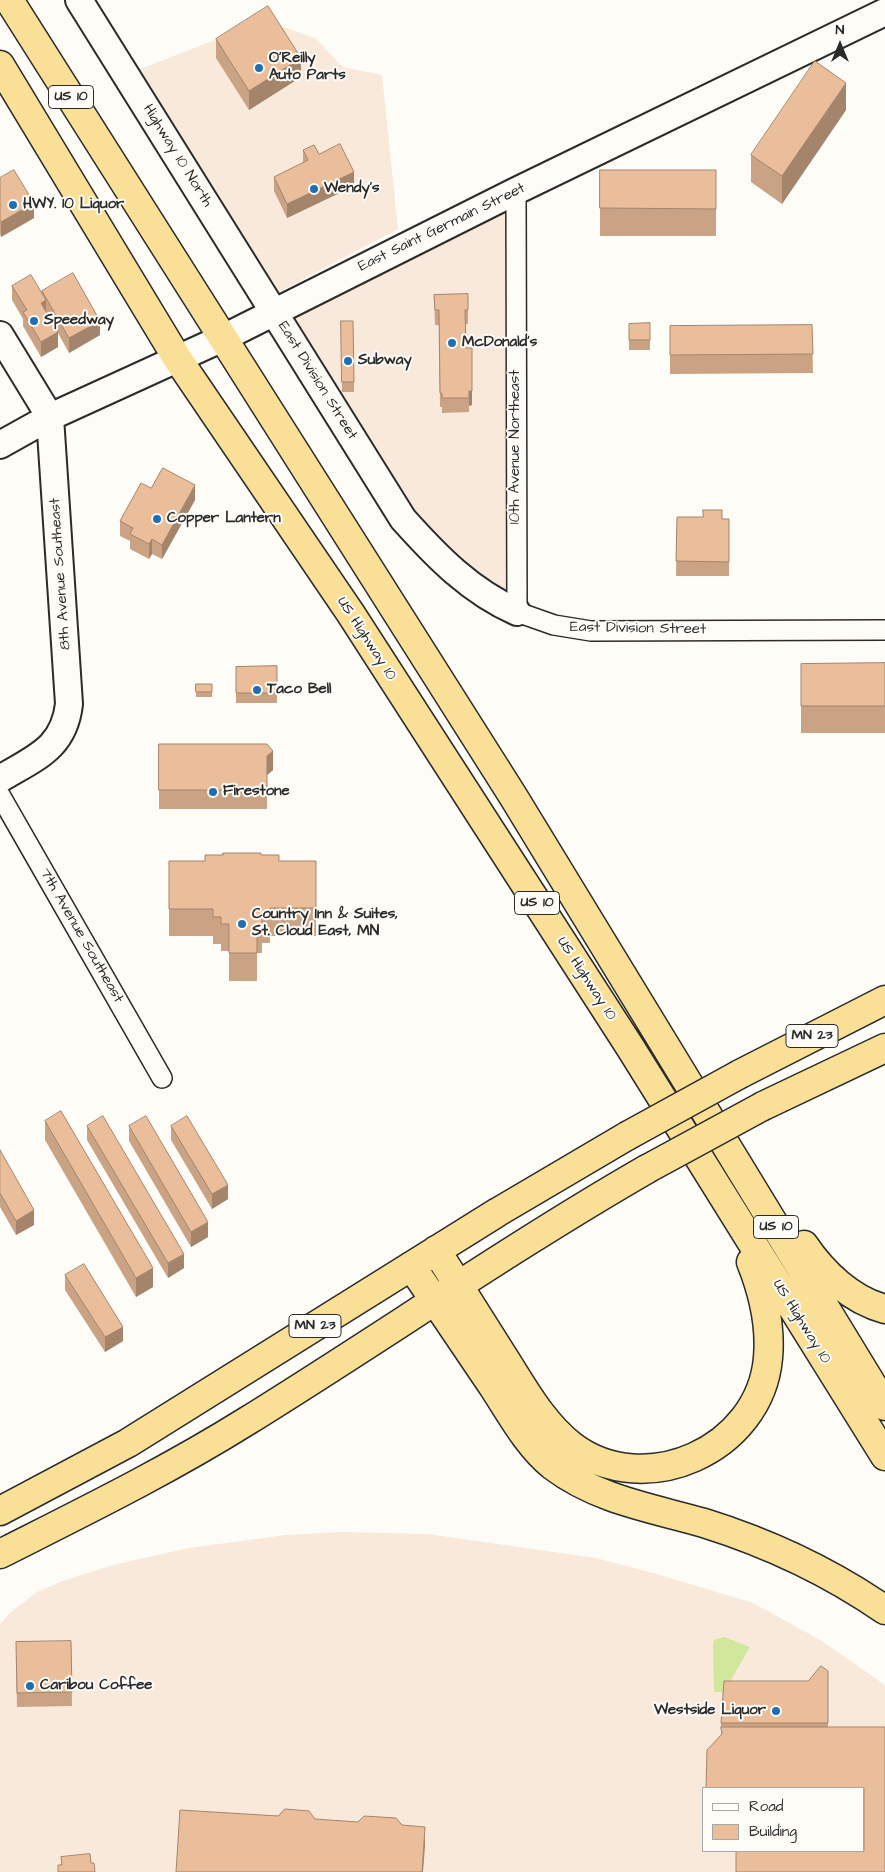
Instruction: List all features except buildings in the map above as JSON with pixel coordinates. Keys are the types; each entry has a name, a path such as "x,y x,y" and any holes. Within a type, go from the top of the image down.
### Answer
{"highway":[{"name":"US 10","path":"9,0 223,338"},
{"name":"US 10","path":"0,65 94,217 177,358"},
{"name":"US Highway 10","path":"223,338 513,796 885,1406"},
{"name":"US Highway 10","path":"177,358 351,614 704,1166 885,1456"},
{"name":"MN 23","path":"0,1511 128,1443 436,1250 627,1136 740,1074 885,1000"},
{"name":"MN 23","path":"3,1554 149,1478 222,1436 591,1201 763,1106 885,1048"},
{"path":"711,1120 812,1256 828,1274 843,1288 862,1300 885,1309"},
{"path":"436,1250 525,1391 556,1431 572,1446 608,1464 624,1467 664,1467 697,1456 725,1438 749,1411 760,1388 768,1359 767,1318 757,1276 704,1166"},
{"path":"410,1266 435,1300 514,1420 552,1465 600,1493 629,1504 705,1523 773,1549 842,1582 885,1610"}],"street":[{"name":"Highway 10 North","path":"79,0 274,312"},
{"name":"East Saint Germain Street","path":"0,445 50,417 223,338 516,191 885,12"},
{"name":"10th Avenue Northeast","path":"516,191 517,612"},
{"name":"East Division Street","path":"274,312 403,519 445,564 484,596 517,612 554,626 591,631 885,630"},
{"path":"0,336 50,417"},
{"name":"8th Avenue Southeast","path":"0,779 53,745 63,731 69,704 50,417"},
{"name":"7th Avenue Southeast","path":"0,795 162,1078"}],"shaded area":[{"path":"259,23 274,24 315,38 343,67 382,75 398,229 277,293 135,71"},
{"path":"505,208 506,596 434,545 288,318"},
{"path":"341,1532 428,1534 596,1558 753,1603 822,1641 885,1685 885,1872 0,1872 0,1624 11,1612 37,1592 63,1581 113,1565 189,1548 286,1535"}],"green space":[{"path":"724,1637 750,1647 724,1692 714,1692 713,1644 714,1640"}],"place":[{"name":"O'Reilly Auto Parts","path":"259,68"},
{"name":"Wendy's","path":"314,189"},
{"name":"HWY. 10 Liquor","path":"13,205"},
{"name":"Speedway","path":"34,321"},
{"name":"McDonald's","path":"452,343"},
{"name":"Subway","path":"348,361"},
{"name":"Copper Lantern","path":"157,519"},
{"name":"Taco Bell","path":"257,690"},
{"name":"Firestone","path":"213,792"},
{"name":"Country Inn & Suites, St. Cloud East, MN","path":"242,924"},
{"name":"Caribou Coffee","path":"30,1686"},
{"name":"Westside Liquor","path":"776,1711"}]}
